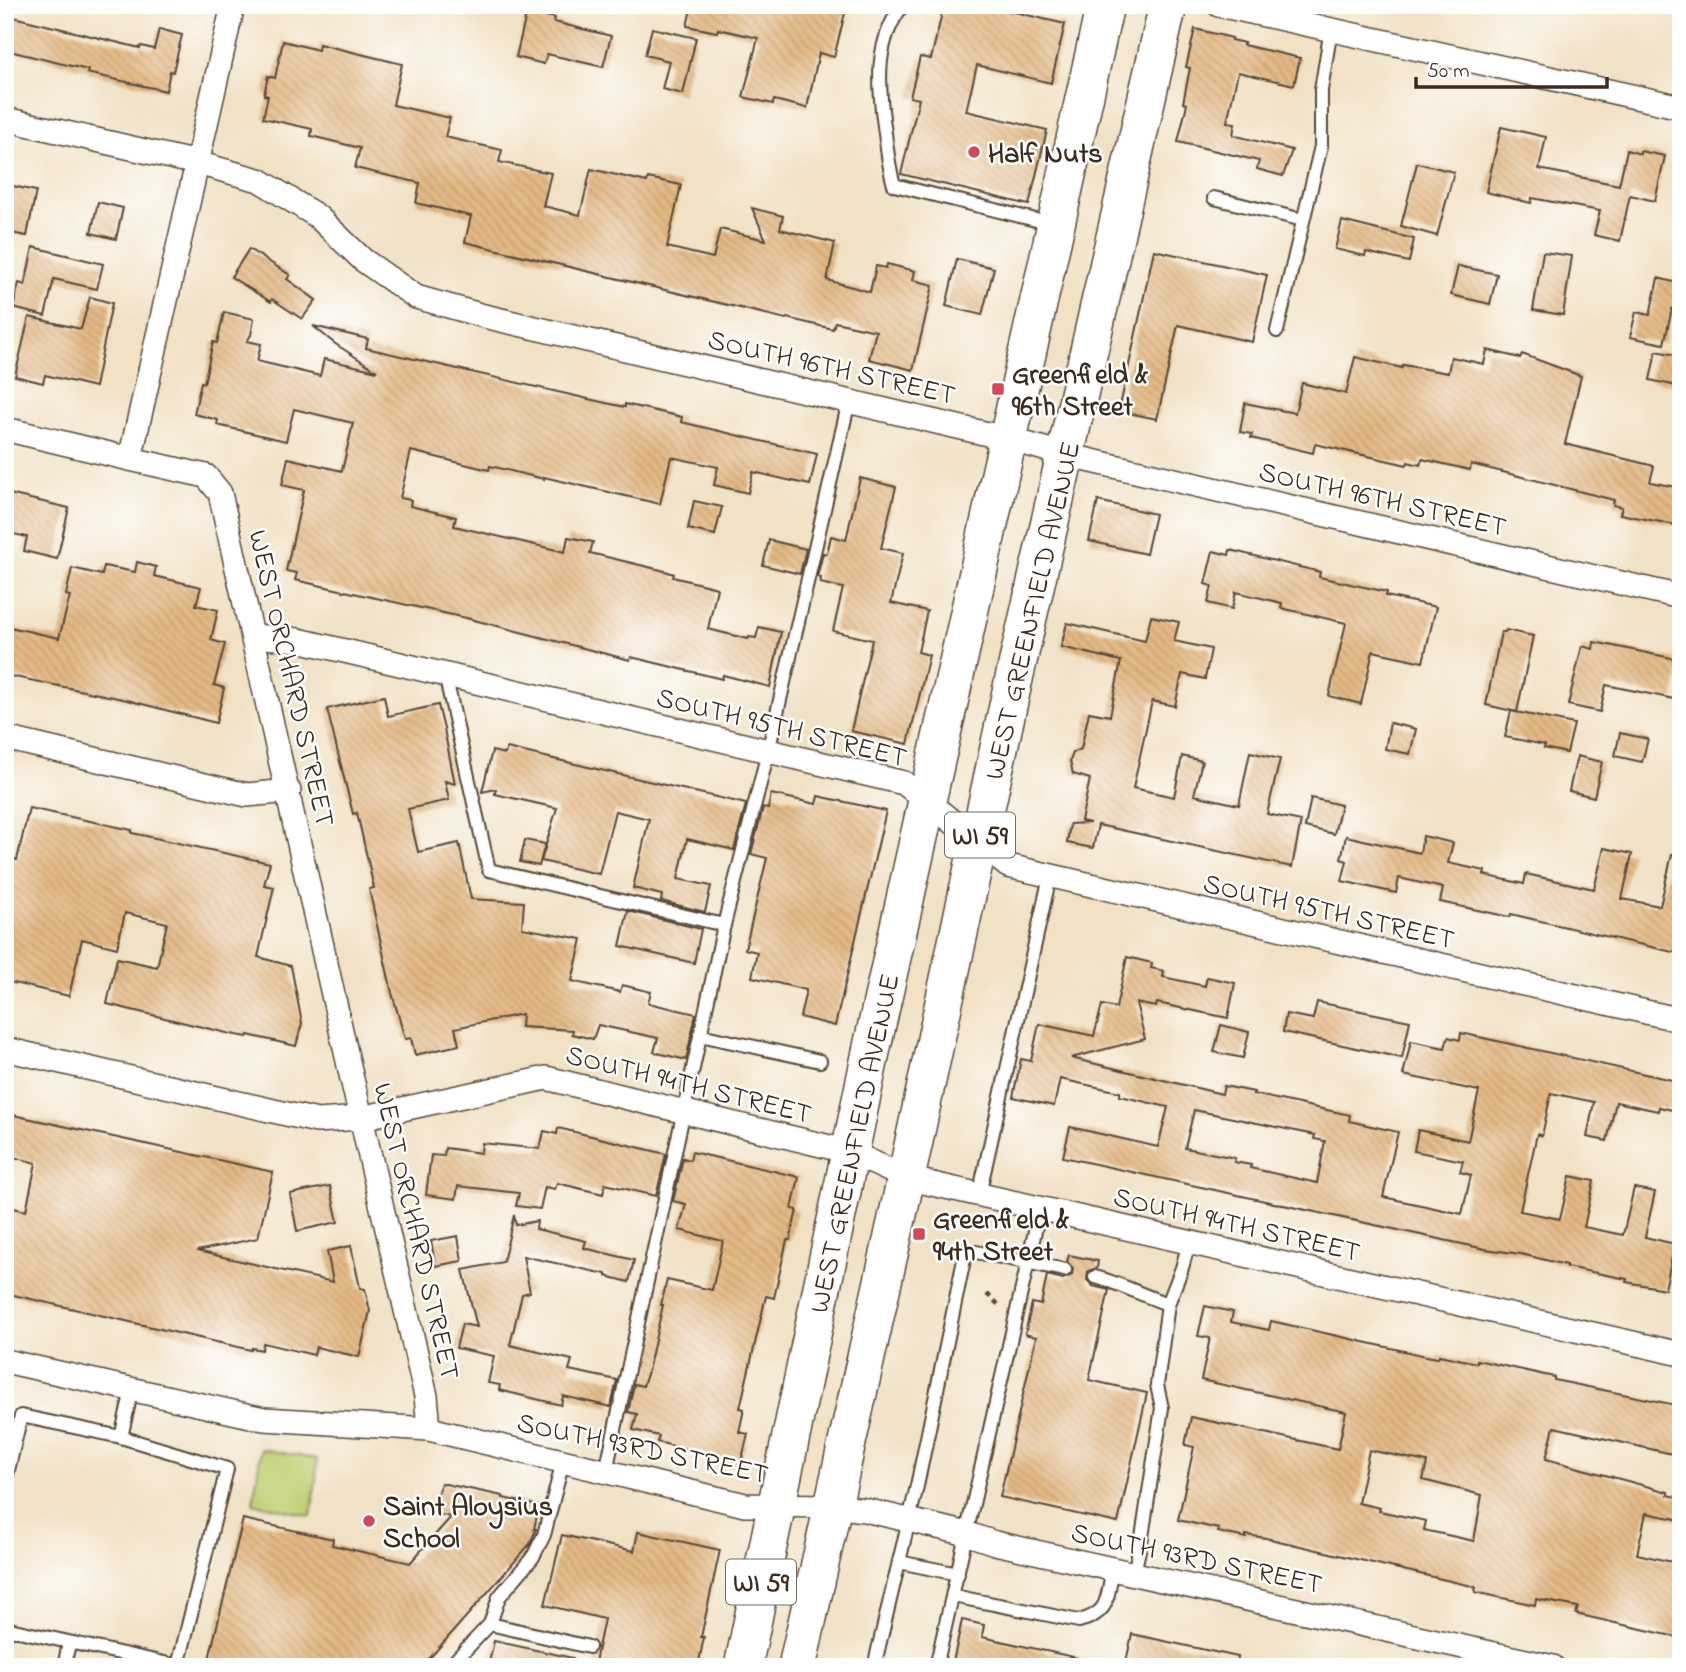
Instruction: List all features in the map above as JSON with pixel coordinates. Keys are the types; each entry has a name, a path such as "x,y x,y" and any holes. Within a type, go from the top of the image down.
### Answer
{"main road":[{"name":"WEST GREENFIELD AVENUE","path":"743,1667 850,1152 1105,5"},
{"name":"WEST GREENFIELD AVENUE","path":"797,1667 979,842 1168,5"}],"street":[{"path":"5,429 130,459 233,5"},
{"path":"1219,5 1681,107"},
{"name":"SOUTH 96TH STREET","path":"5,119 259,180 317,216 363,260 416,297 484,316 1009,439 1066,455 1681,597"},
{"name":"WEST ORCHARD STREET","path":"130,459 206,477 220,493 426,1396 429,1429"},
{"name":"SOUTH 95TH STREET","path":"254,636 298,640 904,783 1008,866 1681,1020"},
{"path":"5,738 247,795 289,791"},
{"name":"SOUTH 94TH STREET","path":"5,1049 317,1121 361,1118 546,1078 850,1152 906,1178 1681,1354"},
{"name":"SOUTH 93RD STREET","path":"5,1361 264,1419 429,1429 745,1505 833,1507 909,1520 995,1543 1553,1667"}],"lane":[{"path":"903,5 887,29 878,74 887,160 894,185 1057,225"},
{"path":"1277,331 1321,146 1321,90 1331,29"},
{"path":"1214,198 1303,220"},
{"path":"606,1471 724,925 768,751 849,401"},
{"path":"445,674 489,870 724,925"},
{"path":"979,1195 1050,876"},
{"path":"700,1035 820,1061"},
{"path":"936,1667 1040,1209"},
{"path":"953,1596 1079,1621 1095,1617 1103,1609 1142,1537 1162,1408 1157,1385 1168,1304 1189,1242"},
{"path":"874,1667 909,1520 967,1250 1065,1270"},
{"path":"1095,1277 1168,1304"},
{"path":"121,1437 132,1390"},
{"path":"5,1483 22,1416 121,1437 227,1469 178,1666 5,1629"},
{"path":"449,1667 489,1623 499,1597 533,1557 544,1535 563,1461"},
{"path":"899,1562 958,1574"},
{"path":"489,1623 589,1647"},
{"path":"64,1667 69,1643"}],"green space":[{"path":"261,1449 317,1459 311,1516 253,1503"}],"building":[{"path":"692,5 847,5 834,57 819,53 807,108 774,100 773,104 743,97 758,38 718,29 717,32 687,26"},
{"name":"Half Nuts","path":"944,5 985,5 1065,24 1051,83 977,65 966,111 1047,130 1029,205 901,174 919,99 910,97 920,57 931,59"},
{"path":"527,11 555,18 554,22 611,36 603,67 547,54 544,64 516,57"},
{"path":"5,15 140,48 154,49 159,29 182,35 166,91 5,50"},
{"path":"652,28 696,38 683,94 662,89 669,61 645,55"},
{"path":"1195,29 1232,38 1231,40 1244,43 1243,45 1300,58 1294,85 1238,72 1227,122 1235,123 1233,135 1292,150 1283,176 1257,169 1259,161 1178,142 1187,104 1183,103 1190,68 1186,67"},
{"path":"283,41 318,50 319,44 402,64 393,105 450,118 445,137 502,150 499,162 551,173 543,206 580,215 591,169 647,182 648,178 681,185 667,247 713,258 720,229 766,240 752,208 783,216 780,229 835,243 827,280 870,292 876,266 886,268 887,264 915,271 913,280 933,285 913,370 869,359 876,331 835,322 833,329 786,319 465,242 471,216 416,203 420,183 355,168 360,148 311,136 312,129 263,118 268,96 264,95 268,76 275,78"},
{"path":"1501,127 1546,137 1539,169 1619,185 1627,150 1665,156 1655,201 1630,195 1620,241 1594,235 1600,211 1532,198 1531,203 1486,192"},
{"path":"1417,163 1454,172 1437,236 1401,226"},
{"path":"8,185 36,191 27,236 5,232 5,197"},
{"path":"98,202 123,208 116,239 91,233"},
{"path":"1342,221 1414,239 1409,262 1366,252 1365,256 1335,249"},
{"path":"33,247 103,264 97,289 54,279 45,316 13,308 19,283 25,285"},
{"path":"249,249 290,275 287,279 316,300 302,319 231,277"},
{"path":"1154,250 1267,275 1252,342 1178,325 1157,419 1119,411"},
{"path":"1543,252 1572,256 1563,315 1533,310"},
{"path":"957,259 994,268 982,315 946,306"},
{"path":"1458,266 1497,274 1490,304 1451,295"},
{"path":"1658,278 1681,284 1681,311 1672,309 1664,344 1630,337 1636,312 1650,315"},
{"path":"90,297 112,303 95,387 45,375 43,383 15,376 29,317 81,329"},
{"path":"224,312 254,319 247,341 261,344 257,361 320,376 324,359 377,371 313,326 368,339 366,348 606,403 625,407 625,404 682,417 681,422 817,454 810,485 753,472 748,493 714,485 718,467 671,457 660,504 490,466 489,470 411,451 400,498 411,500 410,506 456,517 454,526 565,552 568,537 593,542 590,553 665,571 674,574 673,577 717,588 708,629 748,639 756,638 759,627 781,632 770,687 723,675 722,679 631,657 630,660 466,618 295,580 297,573 286,571 304,490 282,485 288,458 342,471 353,423 294,409 286,441 217,425 218,420 194,414 201,382 204,383 213,342 217,343"},
{"path":"1487,350 1520,358 1522,354 1581,376 1565,444 1654,466 1650,482 1681,488 1681,526 1620,514 1622,507 1613,505 1614,500 1471,464 1470,470 1422,459 1420,465 1408,462 1407,465 1315,444 1313,453 1251,438 1252,434 1240,432 1245,403 1295,413 1302,383 1346,394 1355,357 1402,368 1403,365 1448,373 1451,357 1484,364"},
{"path":"1656,351 1681,356 1681,387 1650,380"},
{"path":"860,478 896,487 881,548 903,553 891,603 927,611 918,652 929,655 908,744 851,731 872,640 833,631 843,588 820,583 821,578 817,577 831,536 846,540"},
{"path":"5,493 69,508 57,559 24,551 27,537 5,532"},
{"path":"694,501 722,507 715,535 688,529"},
{"path":"1098,501 1155,514 1146,554 1089,541"},
{"path":"769,540 806,549 800,574 763,565"},
{"path":"1230,550 1320,572 1319,577 1387,592 1386,596 1436,607 1423,662 1373,651 1361,704 1329,696 1346,623 1281,608 1282,603 1236,592 1232,609 1208,603 1212,586 1205,584 1213,551 1229,555"},
{"path":"137,562 156,567 154,576 201,587 196,605 218,610 211,640 225,644 214,685 224,688 216,723 123,699 5,675 5,626 59,638 70,596 66,595 72,568 102,575 104,566 135,572"},
{"path":"1151,616 1179,622 1174,641 1211,649 1205,679 1182,674 1175,706 1152,701 1133,788 1174,797 1182,756 1202,761 1194,795 1239,805 1250,752 1280,759 1267,814 1301,821 1292,867 1098,825 1093,848 1067,843 1070,824 1090,823 1081,821 1090,779 1073,774 1070,761 1073,753 1081,749 1089,712 1110,716 1121,661 1061,647 1067,623 1145,641"},
{"path":"1506,630 1533,636 1517,712 1486,705 1501,632"},
{"path":"1594,642 1681,660 1674,699 1606,685 1600,712 1568,705 1582,646 1593,649"},
{"path":"384,696 388,716 438,705 444,729 455,784 445,781 449,800 408,809 418,852 459,843 471,899 524,902 522,928 582,939 572,981 620,992 622,985 651,992 648,1003 696,1014 686,1060 654,1052 658,1038 598,1025 593,1039 572,1034 573,1030 521,1027 522,1014 455,1028 459,1045 415,1055 411,1038 405,1039 392,993 369,889 374,888 357,813 353,814 327,709"},
{"path":"1511,711 1574,724 1567,753 1544,748 1545,745 1505,737"},
{"path":"1390,723 1416,729 1410,754 1385,749"},
{"path":"1620,733 1648,739 1642,762 1615,756"},
{"path":"507,748 746,804 734,850 687,839 678,879 711,886 705,912 661,901 662,895 633,888 649,819 615,811 599,874 541,861 557,808 495,794 496,789 482,792 492,751 505,754"},
{"path":"1577,756 1602,762 1594,797 1569,791"},
{"path":"771,794 816,804 818,796 886,811 835,1026 800,1017 806,990 752,977 757,952 745,949 767,858 751,854 763,808 768,809"},
{"path":"1311,798 1341,805 1334,834 1305,827"},
{"path":"29,808 270,863 264,885 274,887 258,957 291,966 302,1023 296,1046 248,1035 231,1034 107,1004 117,958 157,967 167,923 125,913 117,948 82,939 69,996 5,981 5,857 17,860"},
{"path":"1346,836 1420,853 1423,836 1453,843 1448,863 1485,871 1484,875 1524,884 1526,874 1594,889 1604,848 1632,854 1622,899 1660,906 1672,854 1681,855 1681,954 1511,914 1510,917 1440,902 1443,888 1399,878 1396,893 1342,881 1347,861 1341,859"},
{"path":"525,840 545,844 539,866 520,862"},
{"path":"628,911 701,929 694,963 620,946"},
{"path":"1127,957 1152,963 1151,968 1164,971 1163,977 1205,986 1207,977 1235,983 1228,1018 1157,1003 1156,1007 1136,1003 1145,1039 1071,1058 1222,1094 1224,1086 1254,1092 1253,1094 1350,1115 1349,1121 1398,1132 1383,1197 1462,1214 1471,1175 1460,1172 1463,1161 1414,1151 1418,1130 1468,1141 1479,1091 1403,1075 1411,1041 1445,1048 1448,1037 1460,1040 1461,1033 1681,1082 1681,1112 1659,1107 1658,1111 1616,1102 1607,1141 1587,1137 1594,1102 1551,1093 1542,1136 1537,1134 1520,1211 1560,1219 1570,1176 1594,1181 1584,1227 1623,1235 1634,1188 1655,1192 1645,1237 1675,1244 1665,1289 1626,1282 1627,1279 1566,1267 1521,1254 1485,1249 1063,1157 1070,1127 1158,1147 1168,1107 1120,1096 1120,1092 1060,1079 1054,1106 1013,1097 1021,1059 1031,1061 1039,1024 1094,1036 1102,1005 1116,1008","holes":["1194,1110 1315,1135 1314,1139 1325,1141 1317,1183 1250,1168 1251,1165 1234,1162 1235,1158 1185,1148"]},
{"path":"1317,1002 1410,1021 1402,1058 1283,1032 1286,1014 1313,1019"},
{"path":"1221,1025 1249,1032 1243,1058 1214,1052"},
{"path":"13,1115 273,1172 258,1238 197,1251 333,1282 327,1251 351,1246 360,1288 365,1289 370,1311 359,1357 316,1347 314,1355 263,1343 262,1350 251,1350 5,1293 5,1206 26,1211 36,1163 5,1155 5,1136 9,1119 12,1120"},
{"path":"558,1128 666,1154 656,1196 605,1184 603,1194 557,1183 555,1189 545,1187 540,1209 516,1206 519,1193 458,1186 456,1199 426,1195 431,1155 444,1156 445,1148 481,1153 482,1143 540,1149 544,1131 557,1134"},
{"path":"692,1152 799,1177 792,1209 797,1210 790,1240 787,1240 774,1298 766,1296 740,1408 744,1409 739,1432 748,1434 741,1462 657,1442 659,1436 633,1430 637,1414 628,1412 634,1384 643,1386 648,1371 667,1280 712,1290 723,1241 679,1230 686,1204 673,1201 683,1158 690,1160"},
{"path":"330,1186 338,1222 297,1231 290,1194"},
{"path":"514,1215 516,1225 537,1221 536,1229 586,1241 584,1248 634,1260 629,1282 606,1274 523,1256 530,1292 522,1294 510,1345 572,1360 569,1370 617,1380 611,1407 563,1396 561,1405 499,1390 500,1385 488,1383 494,1356 456,1348 462,1324 477,1327 463,1270 503,1262"},
{"path":"458,1236 462,1261 435,1266 431,1241"},
{"path":"1069,1255 1098,1261 1097,1268 1088,1271 1087,1280 1093,1286 1109,1290 1089,1380 1147,1393 1118,1523 1000,1497 1036,1337 1025,1334 1032,1303 1041,1305 1047,1275 1063,1279 1072,1275 1073,1268 1067,1262"},
{"path":"1205,1306 1233,1312 1231,1322 1269,1330 1271,1321 1426,1356 1438,1358 1439,1355 1477,1363 1477,1360 1554,1377 1554,1380 1681,1406 1681,1456 1554,1427 1546,1459 1668,1492 1668,1495 1681,1498 1681,1520 1646,1513 1637,1554 1681,1564 1681,1638 1576,1614 1578,1607 1536,1599 1535,1605 1475,1592 1476,1587 1266,1538 1246,1535 1246,1538 1218,1532 1219,1529 1178,1520 1194,1447 1185,1445 1191,1417 1338,1449 1346,1412 1201,1380 1210,1338 1198,1336","holes":["1369,1450 1427,1462 1423,1480 1482,1495 1474,1541 1424,1530 1426,1521 1379,1511 1380,1508 1358,1503"]},
{"path":"441,1483 539,1506 536,1529 530,1544 422,1667 207,1667 243,1519 333,1539 332,1545 410,1563 451,1517 433,1513"},
{"path":"638,1532 720,1550 701,1637 704,1637 698,1667 594,1667 604,1619 545,1605 562,1535 634,1551"},
{"path":"962,1620 984,1625 982,1637 1078,1658 1077,1667 952,1667"},
{"path":"1132,1634 1238,1657 1237,1667 1125,1667"},
{"path":"494,1641 573,1658 573,1667 488,1667"}],"place":[{"name":"Half Nuts","path":"974,152"},
{"name":"Greenfield & 96th Street","path":"998,389"},
{"name":"Greenfield & 94th Street","path":"919,1234"},
{"name":"Saint Aloysius School","path":"369,1521"}]}
